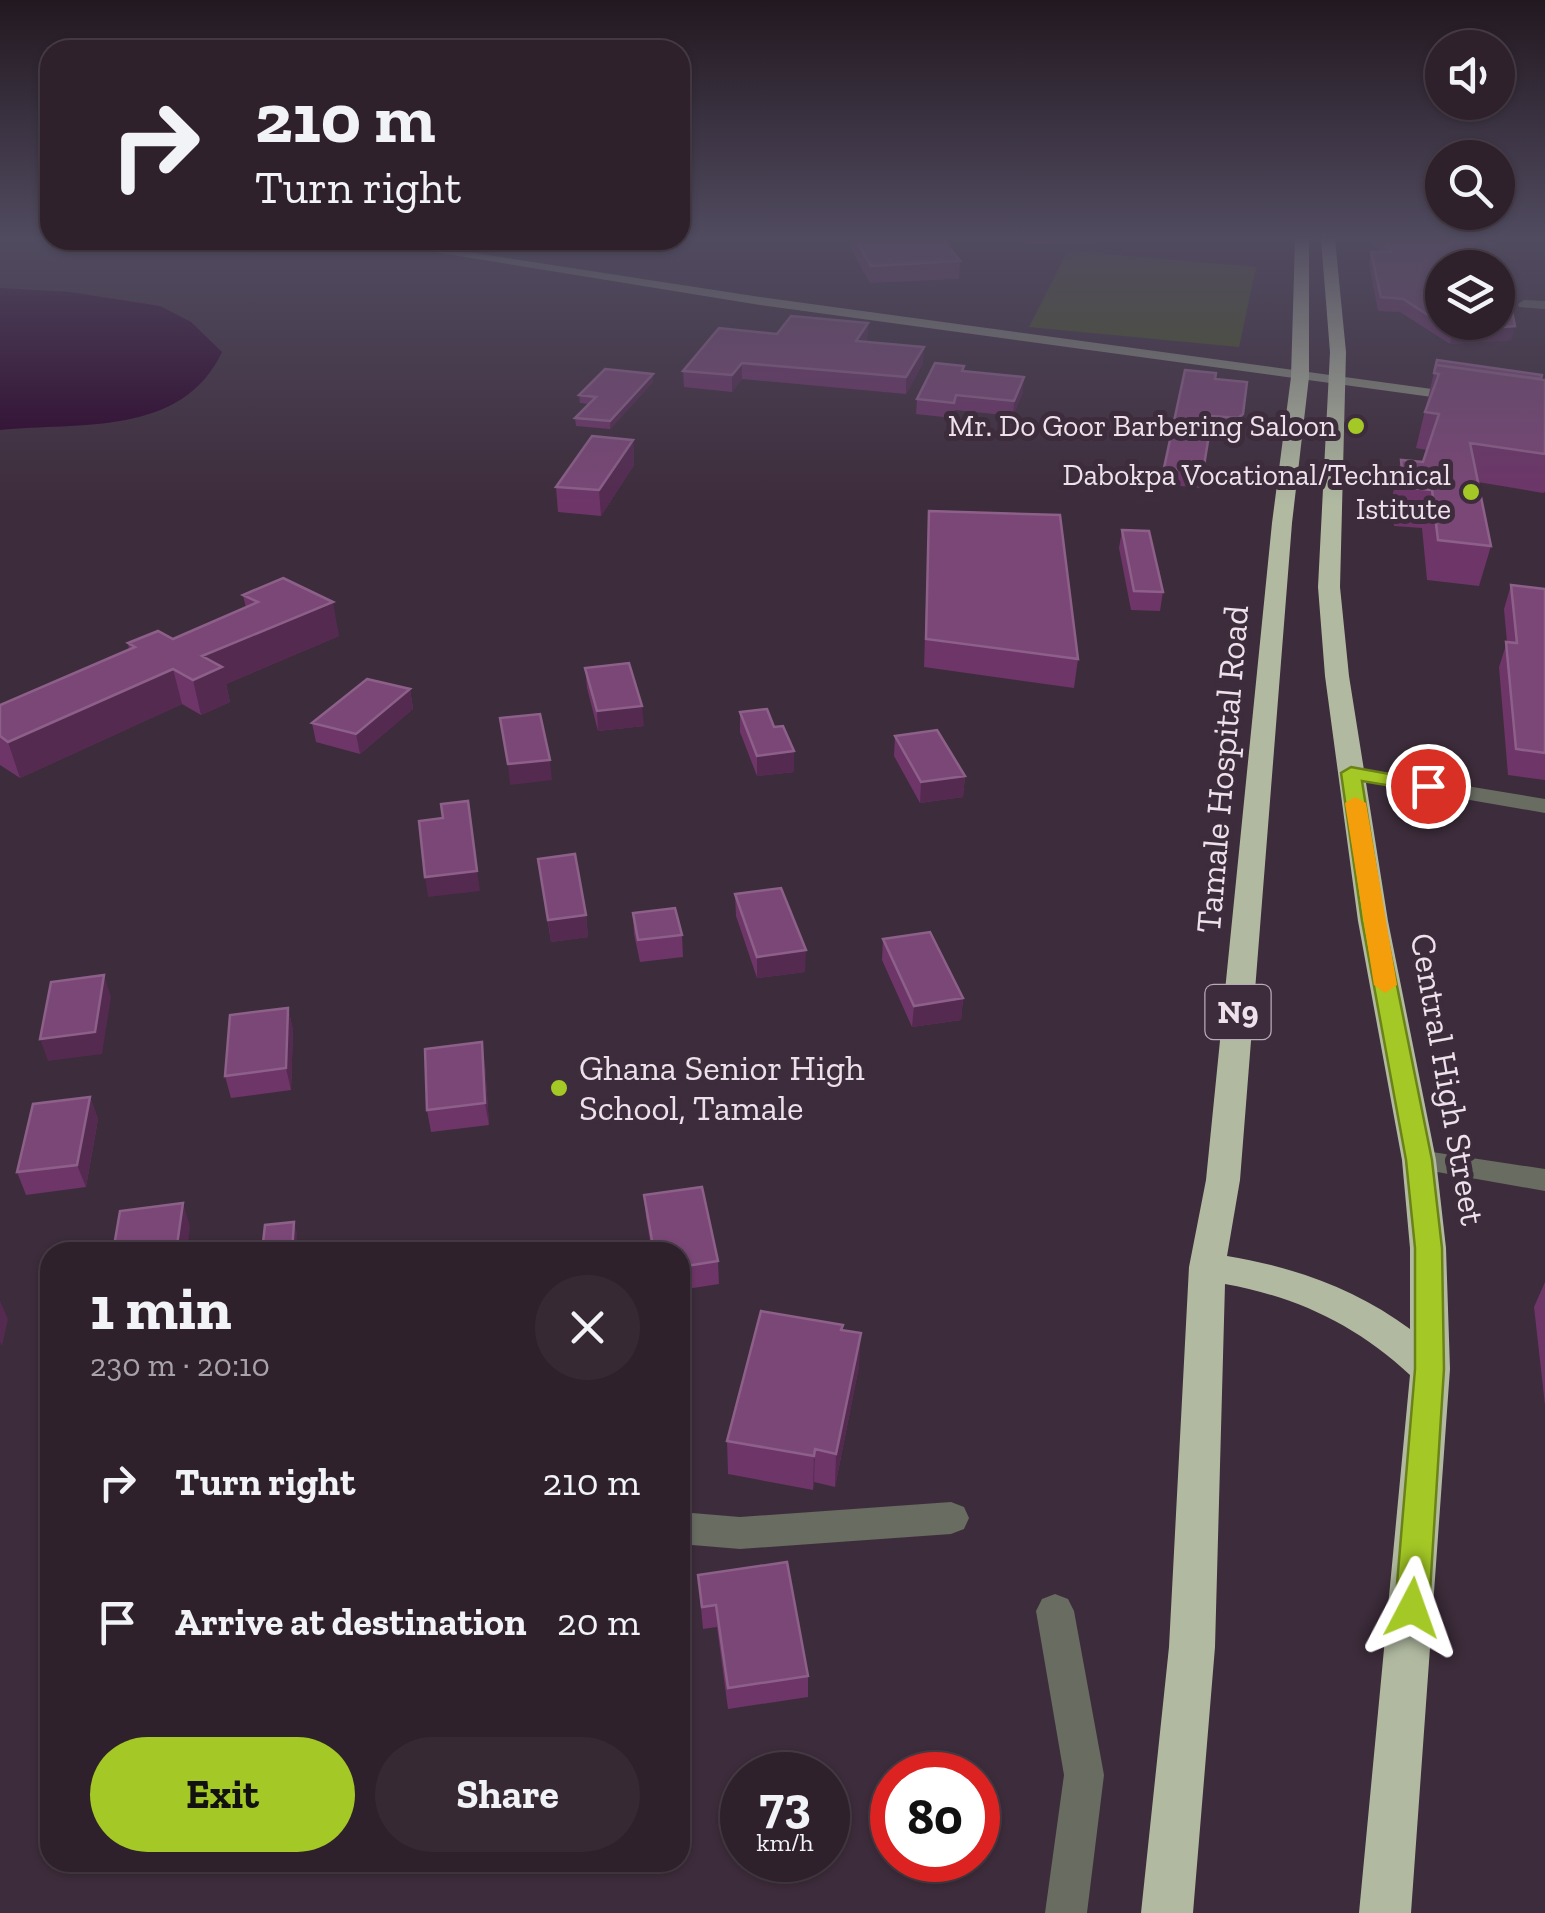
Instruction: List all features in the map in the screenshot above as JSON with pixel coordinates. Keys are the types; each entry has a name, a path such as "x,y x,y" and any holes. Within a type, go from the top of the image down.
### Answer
{"highway":[{"name":"N9","path":"1300,377 1301,328"},
{"name":"Central High Street","path":"1336,328 1329,586 1373,921 1419,1160 1428,1248 1430,1369 1385,1913"},
{"name":"Tamale Hospital Road","path":"1167,1913 1192,1647 1208,1267 1223,1180 1282,523 1300,377"},
{"path":"1208,1267 1259,1275 1333,1301 1376,1322 1430,1369"}],"street":[{"path":"956,328 1468,398"},
{"path":"1351,773 1545,806"},
{"path":"1419,1160 1460,1170 1545,1180"},
{"path":"690,1529 740,1534 951,1518"},
{"path":"1055,1612 1084,1774 1066,1913"}],"green space":[{"path":"1042,328 1243,328 1239,347"}],"shaded area":[{"path":"0,328 197,328 222,352 204,379 182,399 155,412 95,424 0,430"}],"building":[{"path":"719,328 777,334 781,328 864,328 856,341 924,347 906,377 742,363 732,375 683,371"},
{"path":"1437,360 1542,375 1541,379 1436,365 1434,373"},
{"path":"935,363 964,366 962,371 1024,377 1014,401 956,395 954,403 917,399"},
{"path":"1436,365 1545,380 1545,454 1470,443 1491,546 1438,540 1432,490 1404,487 1401,460 1423,462 1439,414 1425,412 1439,374 1434,373"},
{"path":"605,369 653,374 610,421 575,418 596,397 579,395"},
{"path":"1185,370 1216,373 1215,379 1247,382 1243,414 1238,418 1212,416 1203,472 1164,468"},
{"path":"592,436 633,440 599,490 556,487"},
{"path":"929,511 1060,515 1078,659 926,639"},
{"path":"1122,530 1149,531 1163,592 1134,591"},
{"path":"283,578 333,602 202,656 222,667 193,680 173,669 8,742 0,736 0,705 135,647 128,643 158,631 173,639 258,602 243,595"},
{"path":"1511,585 1545,589 1545,753 1516,749 1506,642 1517,643"},
{"path":"629,663 642,706 597,711 585,668"},
{"path":"367,679 410,689 356,734 312,723"},
{"path":"767,709 774,727 783,726 794,751 757,756 740,712"},
{"path":"540,714 550,760 508,764 500,718"},
{"path":"937,730 965,776 921,782 895,736"},
{"path":"468,801 477,871 425,877 419,821 443,818 441,804"},
{"path":"575,854 586,915 548,920 538,859"},
{"path":"781,888 806,950 757,957 735,894"},
{"path":"675,908 682,935 638,940 633,913"},
{"path":"930,932 963,998 914,1006 883,939"},
{"path":"104,975 95,1032 40,1039 51,982"},
{"path":"288,1008 286,1068 225,1076 230,1015"},
{"path":"482,1042 485,1103 427,1110 425,1049"},
{"path":"90,1097 77,1165 17,1172 33,1104"},
{"path":"702,1187 718,1261 690,1265 690,1242 652,1242 644,1195"},
{"path":"183,1203 177,1242 115,1242 120,1211"},
{"path":"294,1222 293,1242 263,1242 265,1225"},
{"path":"761,1311 843,1325 841,1330 861,1333 836,1454 815,1449 814,1456 727,1441"},
{"path":"787,1562 808,1676 728,1688 716,1605 702,1607 698,1575"}],"slow traffic":[{"path":"1355,803 1385,985"}],"place":[{"name":"Mr. Do Goor Barbering Saloon","path":"1356,426"},
{"name":"Dabokpa Vocational/Technical Istitute","path":"1471,492"},
{"name":"Ghana Senior High School, Tamale","path":"559,1088"}],"route":[{"path":"1412,1608 1430,1369 1428,1248 1419,1160 1373,921 1351,773 1428,786"}]}
